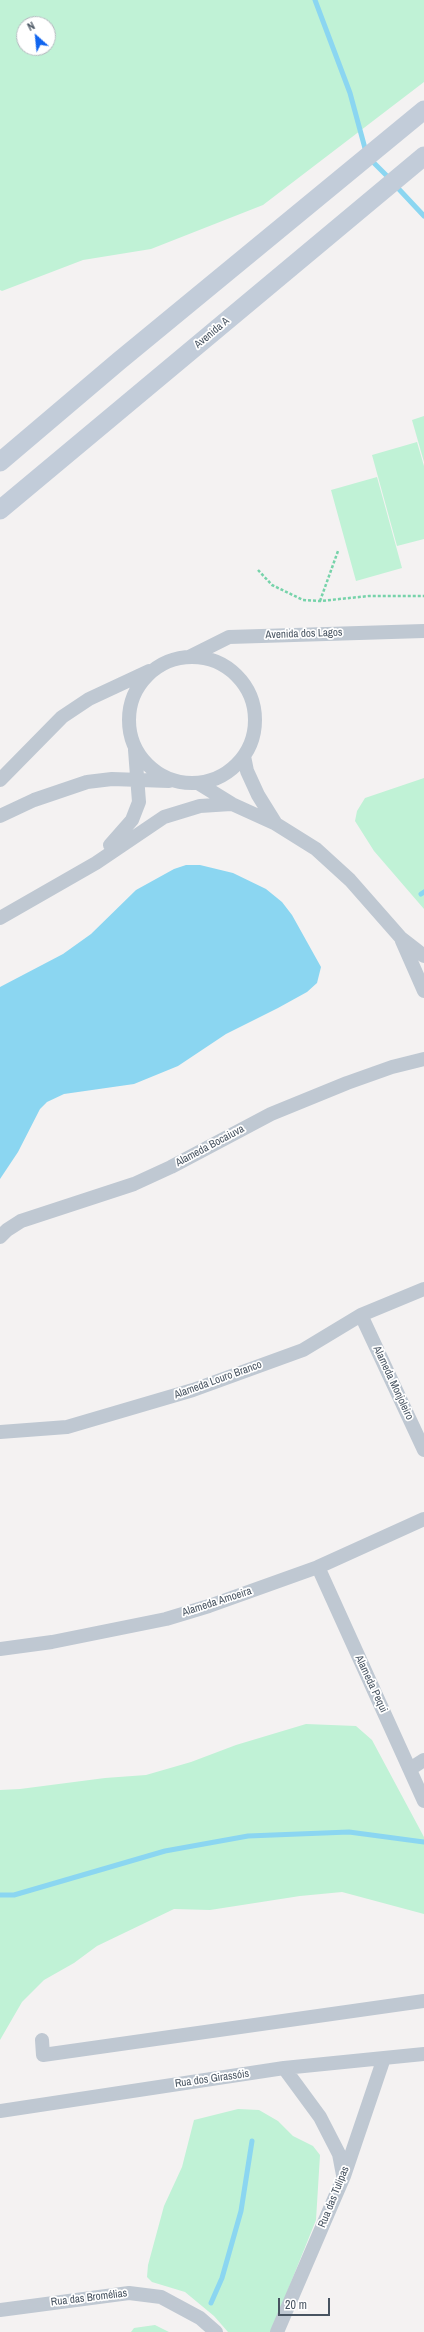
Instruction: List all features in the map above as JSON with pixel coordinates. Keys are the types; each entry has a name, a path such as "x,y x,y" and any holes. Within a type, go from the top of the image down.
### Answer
{"street":[{"path":"0,462 424,110"},
{"name":"Avenida A","path":"0,510 424,156"},
{"name":"Avenida dos Lagos","path":"189,657 229,637 424,631"},
{"name":"Avenida dos Lagos","path":"0,780 62,717 89,699 173,660 189,657 211,659 221,664 238,676 245,685 252,699 256,715 254,737 244,756 237,765 220,778 198,784 177,782 156,773 140,757 134,747 129,725 131,703 141,682 158,667"},
{"path":"96,863 132,820 139,802 134,747"},
{"name":"Avenida dos Lagos","path":"244,756 247,771 258,795 276,824"},
{"path":"0,816 34,800 88,782 112,779 177,782"},
{"name":"Avenida dos Lagos","path":"198,784 232,804 276,824 316,849 350,880 401,938 424,956"},
{"path":"0,918 96,863 164,816 200,806 232,804"},
{"path":"401,938 424,991"},
{"name":"Alameda Bocaiuva","path":"0,1237 20,1221 134,1184 171,1167 271,1114 354,1081 424,1059"},
{"name":"Alameda Louro Branco","path":"0,1432 67,1427 193,1390 303,1350 361,1316 424,1289"},
{"name":"Alameda Monjoleiro","path":"361,1316 424,1450"},
{"name":"Alameda Amoeira","path":"0,1649 52,1642 166,1619 209,1606 318,1567 424,1519"},
{"name":"Alameda Pequi","path":"318,1567 424,1801"},
{"path":"410,1769 424,1760"},
{"path":"42,2040 43,2055 424,2001"},
{"name":"Rua dos Girassóis","path":"0,2110 284,2068 424,2054"},
{"name":"Rua das Tulipas","path":"277,2332 344,2176 384,2058"},
{"path":"284,2068 320,2117 339,2154 344,2176"},
{"name":"Rua das Bromélias","path":"0,2310 129,2293 161,2297 200,2318 216,2332"}],"path":[{"path":"320,601 338,551"},
{"path":"258,570 272,585 303,600 320,601 369,596 424,596"}],"green space":[{"path":"0,0 424,0 424,82 263,205 151,249 83,260 2,291 0,290"},
{"path":"424,416 424,462 412,420"},
{"path":"417,442 424,466 424,539 397,546 372,455"},
{"path":"377,477 402,568 356,581 331,490"},
{"path":"424,778 424,909 374,851 355,821 357,811 365,798"},
{"path":"306,1724 356,1726 372,1740 424,1837 424,1914 342,1892 300,1896 210,1910 174,1909 97,1946 74,1963 44,1980 22,2002 0,2040 0,1790 20,1789 105,1778 146,1775 191,1762 236,1745"},
{"path":"238,2109 259,2110 278,2121 293,2136 313,2146 320,2155 316,2220 271,2332 228,2332 214,2316 185,2292 152,2282 147,2277 148,2265 164,2206 182,2167 194,2120"},
{"path":"155,2325 169,2332 131,2332 134,2328"}],"water":[{"path":"186,865 200,865 233,873 266,889 282,902 292,915 321,967 317,983 307,992 226,1034 178,1066 134,1084 64,1094 47,1102 40,1109 18,1152 0,1179 0,987 63,954 91,934 136,890 174,869"}],"waterway":[{"path":"315,0 350,93 366,152"},
{"path":"370,159 390,179"},
{"path":"395,185 424,216"},
{"path":"0,1895 14,1895 165,1851 248,1836 349,1832 424,1842"},
{"path":"211,2303 222,2278 241,2211 252,2141"}]}
